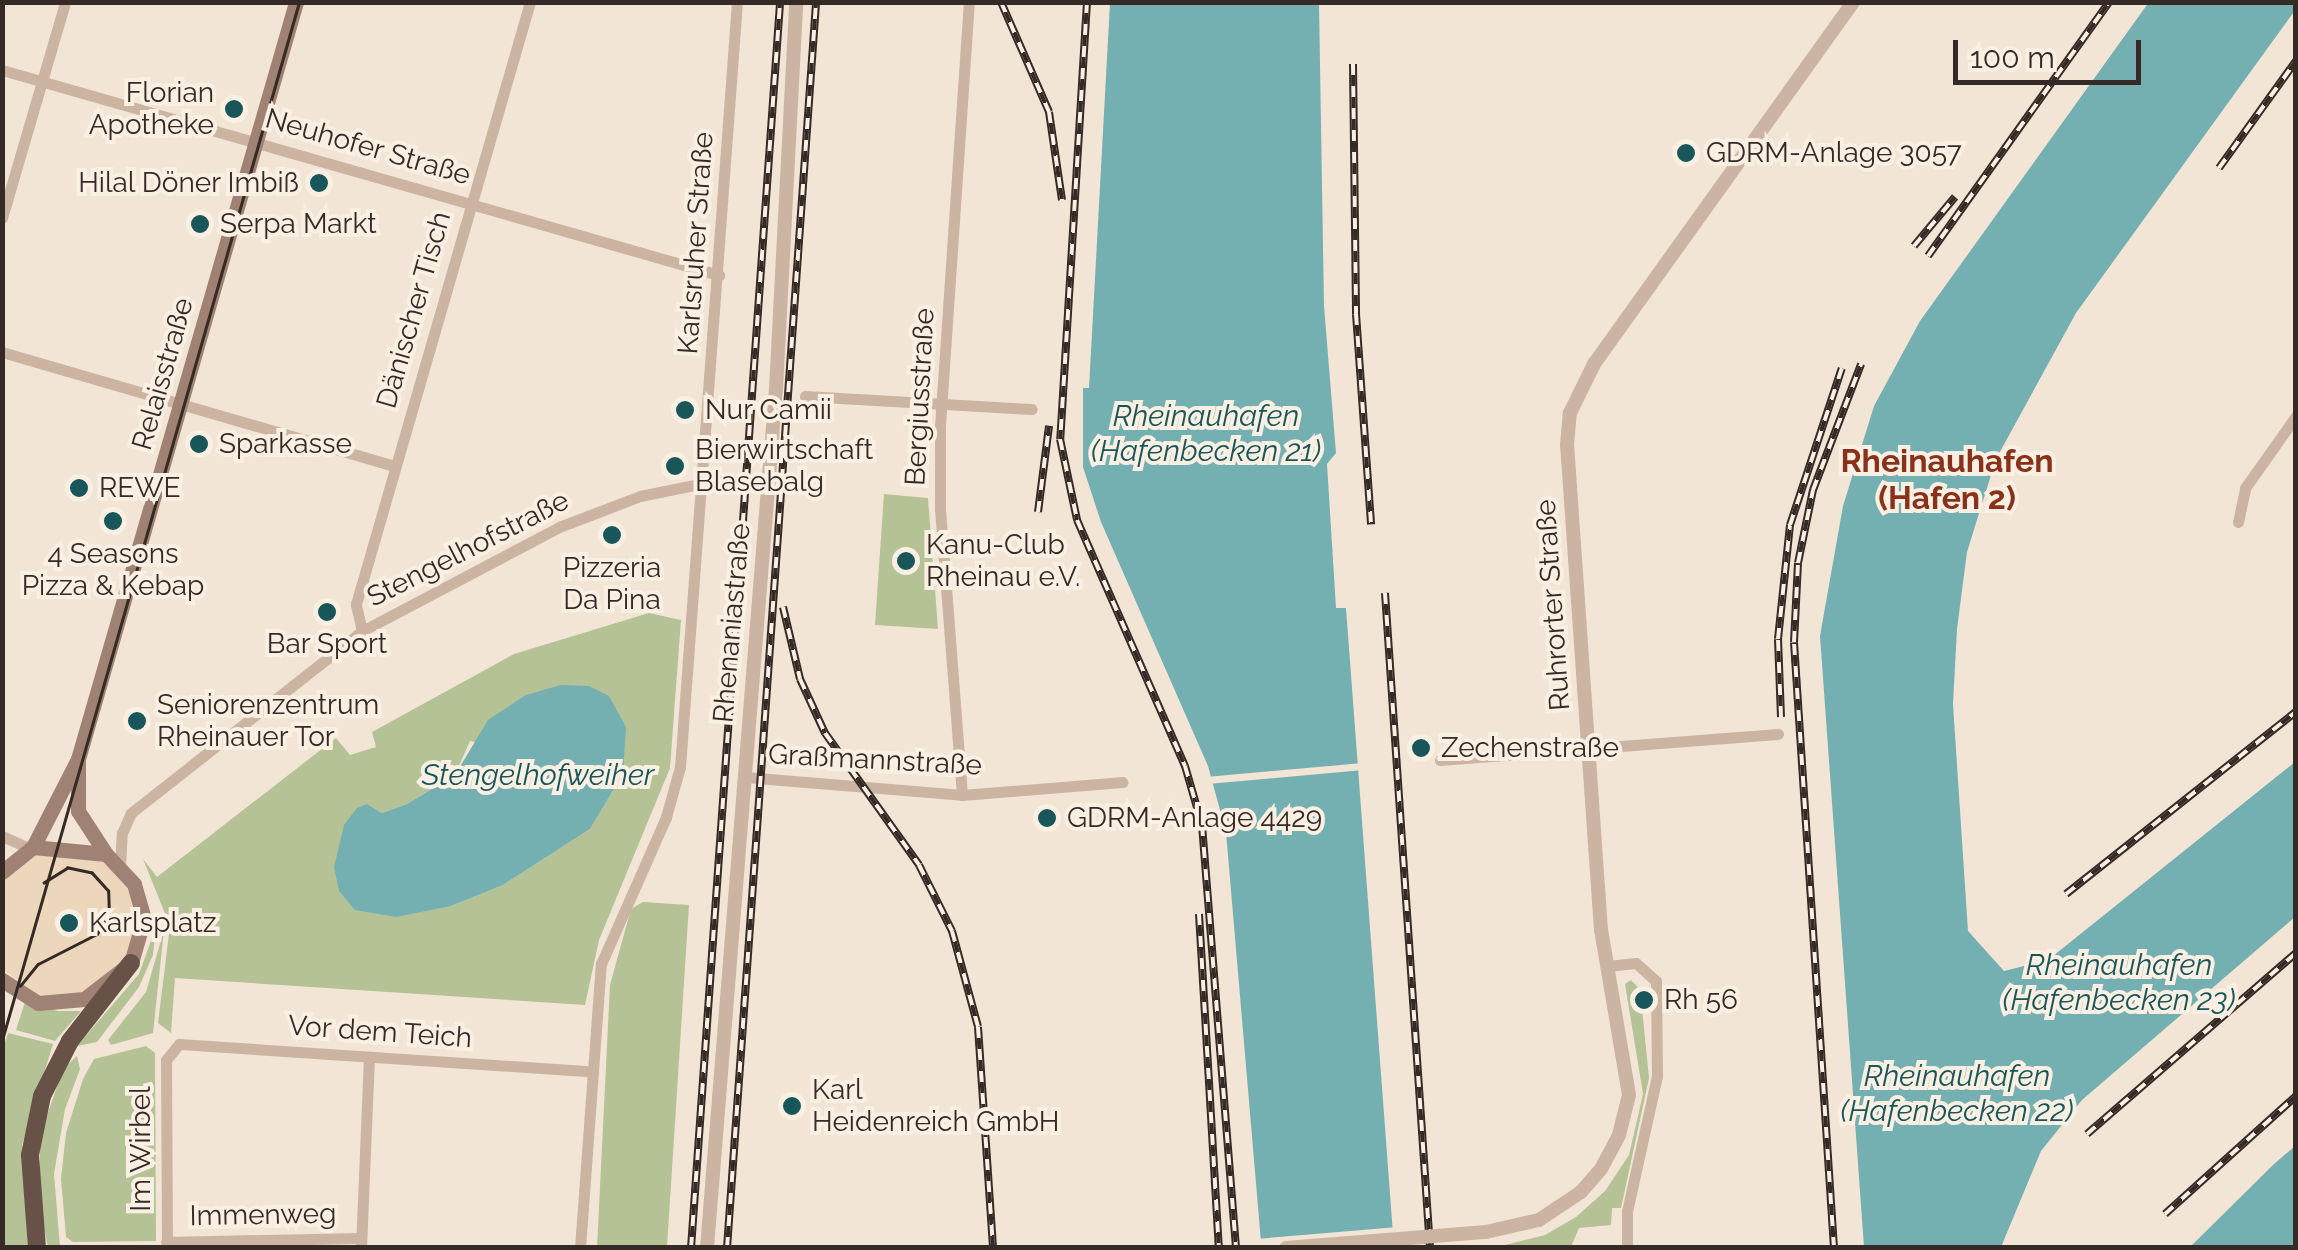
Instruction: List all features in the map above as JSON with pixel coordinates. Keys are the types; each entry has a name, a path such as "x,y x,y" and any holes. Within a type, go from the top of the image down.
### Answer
{"highway":[{"path":"37,1248 30,1156 42,1096 66,1046 131,963"}],"main road":[{"name":"Relaisstraße","path":"31,848 78,759 296,2"},
{"name":"Relaisstraße","path":"78,759 78,811 106,854"},
{"path":"2,872 31,848 106,854 120,867 141,899 144,918 131,963 84,1000 52,1006 24,996 2,980"}],"street":[{"path":"2,218 64,2"},
{"name":"Dänischer Tisch","path":"362,631 356,604 530,2"},
{"name":"Karlsruher Straße","path":"580,1248 589,1071 606,947 666,817 680,767 720,275 737,2"},
{"name":"Rhenaniastraße","path":"707,1248 779,340 796,2"},
{"name":"Bergiusstraße","path":"962,794 940,509 942,403 969,2"},
{"name":"Ruhrorter Straße","path":"1286,1248 1486,1232 1539,1220 1591,1182 1625,1118 1628,1056 1607,966 1587,749 1567,445 1575,400 1594,364 1854,2"},
{"name":"Neuhofer Straße","path":"2,70 720,275"},
{"path":"2,352 395,466"},
{"path":"805,396 1032,408"},
{"path":"2238,522 2245,488 2296,416"},
{"name":"Stengelhofstraße","path":"120,867 122,833 132,813 362,631 559,527 640,496 704,483"},
{"path":"1440,760 1778,734"},
{"name":"Graßmannstraße","path":"745,777 962,794 1122,782"},
{"path":"2,836 31,848"},
{"path":"1607,966 1636,964 1656,981 1657,1076 1627,1212 1627,1248"},
{"name":"Vor dem Teich","path":"168,1050 178,1044 589,1071"},
{"name":"Im Wirbel","path":"166,1245 168,1050"},
{"path":"360,1243 369,1057"},
{"name":"Immenweg","path":"166,1245 360,1243"}],"green space":[{"name":"Kanu-Club Rheinau e.V.","path":"884,494 928,498 938,629 875,625"},
{"path":"649,613 681,620 670,768 599,940 585,1005 175,978 171,1033 158,1023 170,926 143,859 157,877 336,738 350,755 376,747 372,732 514,654","holes":["470,741 623,774 590,829 503,885 451,906 367,804 382,813 407,804 455,775"]},
{"path":"643,902 689,905 667,1247 597,1248 610,985 631,909"},
{"path":"156,927 153,955 139,987 97,1042 77,1046 139,974"},
{"path":"164,930 153,1033 111,1045 108,1040 146,992"},
{"path":"1631,980 1647,997 1641,998 1649,1078 1621,1208 1612,1208 1611,1225 1579,1228 1571,1247 1493,1248 1545,1235 1576,1217 1605,1191 1629,1155 1643,1094 1625,984"},
{"path":"25,1002 58,1011 81,1011 55,1041 16,1030"},
{"path":"8,1033 53,1044 22,1145 28,1247 3,1247 2,1052"},
{"path":"146,1046 155,1053 156,1241 73,1242 66,1237 61,1179 66,1133 83,1079 94,1059"},
{"path":"77,1056 80,1069 65,1109 54,1174 60,1247 48,1248 40,1207 40,1136 63,1069"}],"shaded area":[{"name":"Karlsplatz","path":"38,851 99,857 123,879 136,908 136,939 123,968 69,999 38,996 3,969 3,877"}],"water":[{"name":"Rheinauhafen (Hafenbecken 22)","path":"2149,2 2295,2 2296,9 2076,313 1996,459 1967,552 1957,629 1953,704 1968,931 2004,971 2048,960 2295,762 2295,917 2082,1100 2041,1151 2001,1247 1864,1247 1820,636 1843,506 1874,406 1920,321"},
{"name":"Rheinauhafen (Hafenbecken 21)","path":"1110,3 1319,3 1324,306 1336,453 1327,464 1336,608 1346,608 1394,1247 1261,1242 1226,832 1208,766 1101,522 1083,467 1083,388 1089,388"},
{"name":"Stengelhofweiher","path":"561,685 589,686 609,696 626,727 623,774 590,829 503,885 451,906 396,917 355,910 339,891 334,867 344,825 357,808 367,804 382,813 407,804 455,775 488,720 526,695"},
{"path":"2295,1146 2295,1247 2190,1247 2274,1164"}],"pier":[{"path":"1363,763 1363,770 1208,784 1206,777"},
{"path":"1398,1227 1399,1248 1256,1248 1256,1239"}],"tram line":[{"path":"2,1040 299,2"},
{"path":"20,986 38,964 97,934 109,915 108,891 92,873 68,868 44,883"}],"railway":[{"path":"691,1248 780,2"},
{"path":"727,1248 816,2"},
{"path":"1001,2 1049,112 1062,200"},
{"path":"1087,2 1060,439 1077,520 1185,766 1202,825 1236,1248"},
{"path":"1928,256 2109,2"},
{"path":"2219,168 2296,61"},
{"path":"1353,64 1356,314 1371,524"},
{"path":"1914,246 1955,197"},
{"path":"1834,1248 1794,642 1798,563 1813,490 1861,364"},
{"path":"1781,717 1778,639 1790,525 1842,368"},
{"path":"1038,512 1049,426"},
{"path":"1385,593 1430,1248"},
{"path":"783,607 800,679 825,733 919,865 952,931 978,1027 993,1248"},
{"path":"2066,894 2296,712"},
{"path":"1199,914 1219,1248"},
{"path":"2087,1134 2296,953"},
{"path":"2165,1214 2296,1096"}],"place":[{"name":"Florian Apotheke","path":"234,109"},
{"name":"GDRM-Anlage 3057","path":"1686,153"},
{"name":"Hilal Döner Imbiß","path":"319,183"},
{"name":"Serpa Markt","path":"200,224"},
{"name":"Nur Camii","path":"685,410"},
{"name":"Sparkasse","path":"199,444"},
{"name":"Bierwirtschaft Blasebalg","path":"675,466"},
{"name":"REWE","path":"79,488"},
{"name":"4 Seasons Pizza & Kebap","path":"113,521"},
{"name":"Pizzeria Da Pina","path":"612,535"},
{"name":"Kanu-Club Rheinau e.V.","path":"906,561"},
{"name":"Bar Sport","path":"327,612"},
{"name":"Seniorenzentrum Rheinauer Tor","path":"137,721"},
{"name":"Zechenstraße","path":"1421,748"},
{"name":"GDRM-Anlage 4429","path":"1047,818"},
{"name":"Karlsplatz","path":"69,923"},
{"name":"Rh 56","path":"1644,1000"},
{"name":"Karl Heidenreich GmbH","path":"792,1106"}],"district":[{"name":"Rheinauhafen (Hafen 2)","path":"1947,480"}],"water label":[{"name":"Rheinauhafen (Hafenbecken 23)","path":"2119,982"}]}
